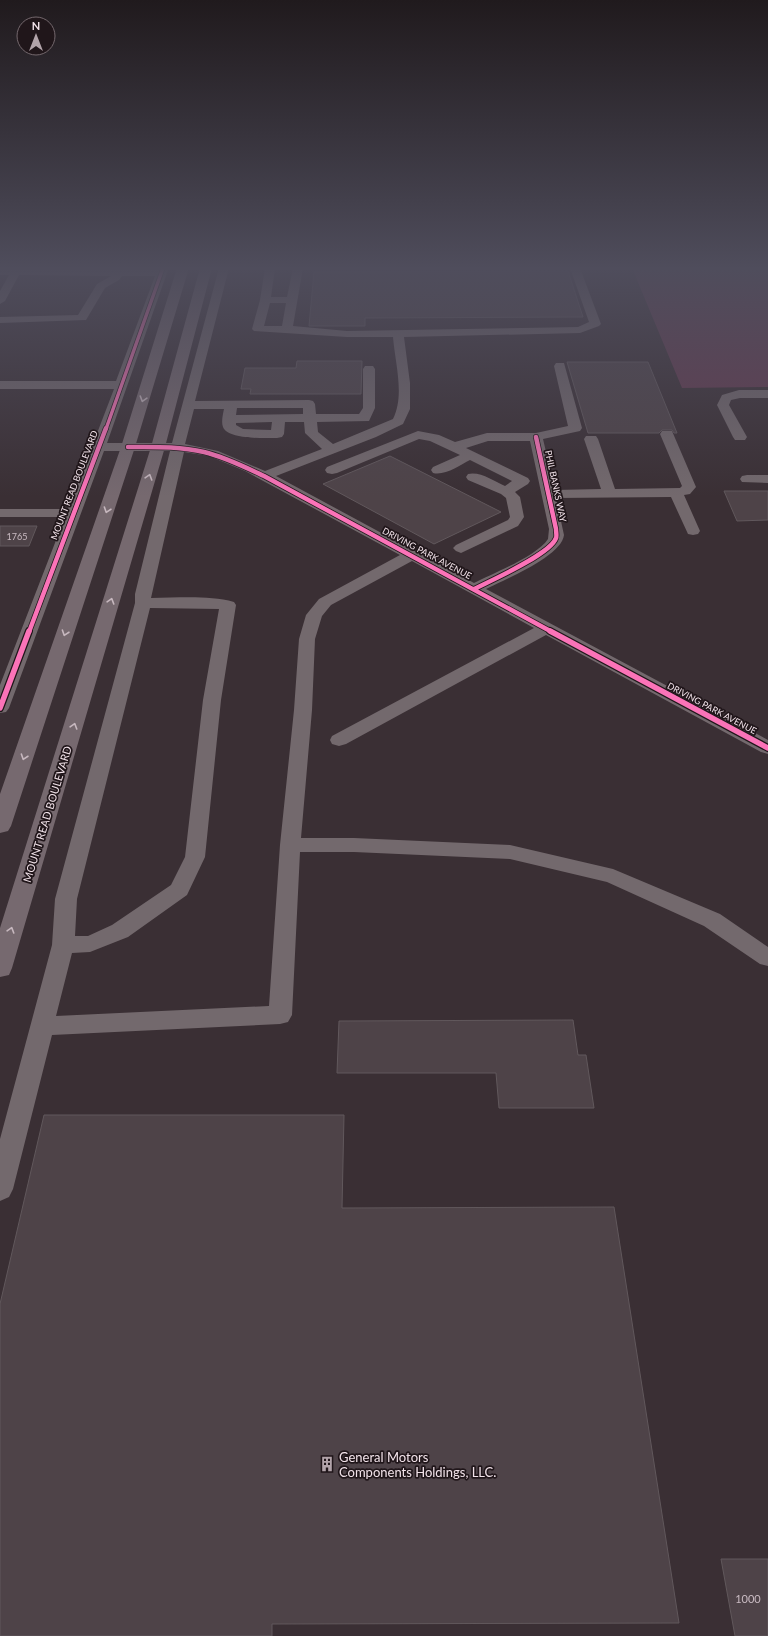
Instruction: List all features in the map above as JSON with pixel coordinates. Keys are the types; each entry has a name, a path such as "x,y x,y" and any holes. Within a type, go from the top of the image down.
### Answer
{"main road":[{"path":"0,826 128,447 160,344"},
{"name":"MOUNT READ BOULEVARD","path":"0,968 158,447 186,344"}],"street":[{"name":"MOUNT READ BOULEVARD","path":"0,708 99,447 136,344"},
{"path":"0,1189 63,945 66,899 143,598 188,405 204,344"},
{"path":"264,476 371,434 398,421 404,409 404,383 399,344"},
{"path":"454,447 487,437 536,437 575,428 560,366"},
{"path":"231,404 229,427 240,433 277,434 279,418 364,418 369,408 369,368"},
{"path":"0,385 121,385"},
{"path":"740,437 723,405 726,398 738,394 768,394"},
{"path":"188,405 309,404 312,433 331,450"},
{"path":"332,470 418,435 434,438 523,481 548,491 676,493 685,491 689,487 667,434"},
{"name":"PHIL BANKS WAY","path":"474,589 538,556 551,547 556,538 548,491 536,437"},
{"path":"592,439 609,493"},
{"name":"DRIVING PARK AVENUE","path":"99,447 158,447 204,451 217,455 264,476 768,748"},
{"path":"438,470 471,455"},
{"path":"461,548 513,523 517,517 513,497 506,490 473,477"},
{"path":"747,479 768,479"},
{"path":"506,490 523,481"},
{"path":"676,493 693,531"},
{"path":"0,513 74,513"},
{"path":"42,1026 280,1015 290,845 308,639 314,615 325,602 399,563 411,555"},
{"path":"63,945 90,944 120,931 179,890 195,857 212,700 228,605 143,598"},
{"path":"339,740 546,628"},
{"path":"290,845 354,845 510,852 613,876 712,920 768,958"}],"shaded area":[{"path":"664,344 768,344 768,387 682,388"}],"building":[{"path":"297,361 362,361 361,394 250,394 251,389 241,389 245,368 296,368"},
{"path":"567,362 648,362 677,433 674,433 672,430 662,430 659,433 588,433"},
{"path":"390,456 501,512 434,544 323,484"},
{"path":"724,491 768,491 768,520 737,521"},
{"path":"0,526 37,526 29,546 0,546"},
{"path":"573,1020 578,1055 586,1055 594,1108 499,1108 496,1073 337,1073 339,1021"},
{"name":"General Motors Components Holdings, LLC.","path":"44,1115 344,1115 342,1208 614,1207 679,1623 272,1624 272,1636 0,1636 0,1304"},
{"path":"721,1559 768,1559 768,1636 735,1636"}],"cycle path":[{"path":"0,708 99,447 136,344"},
{"path":"474,589 544,552 556,539 556,529 536,437"},
{"path":"128,447 166,447 196,450 235,462 250,469 768,748"}],"place":[{"name":"General Motors Components Holdings, LLC.","path":"327,1464"}]}
